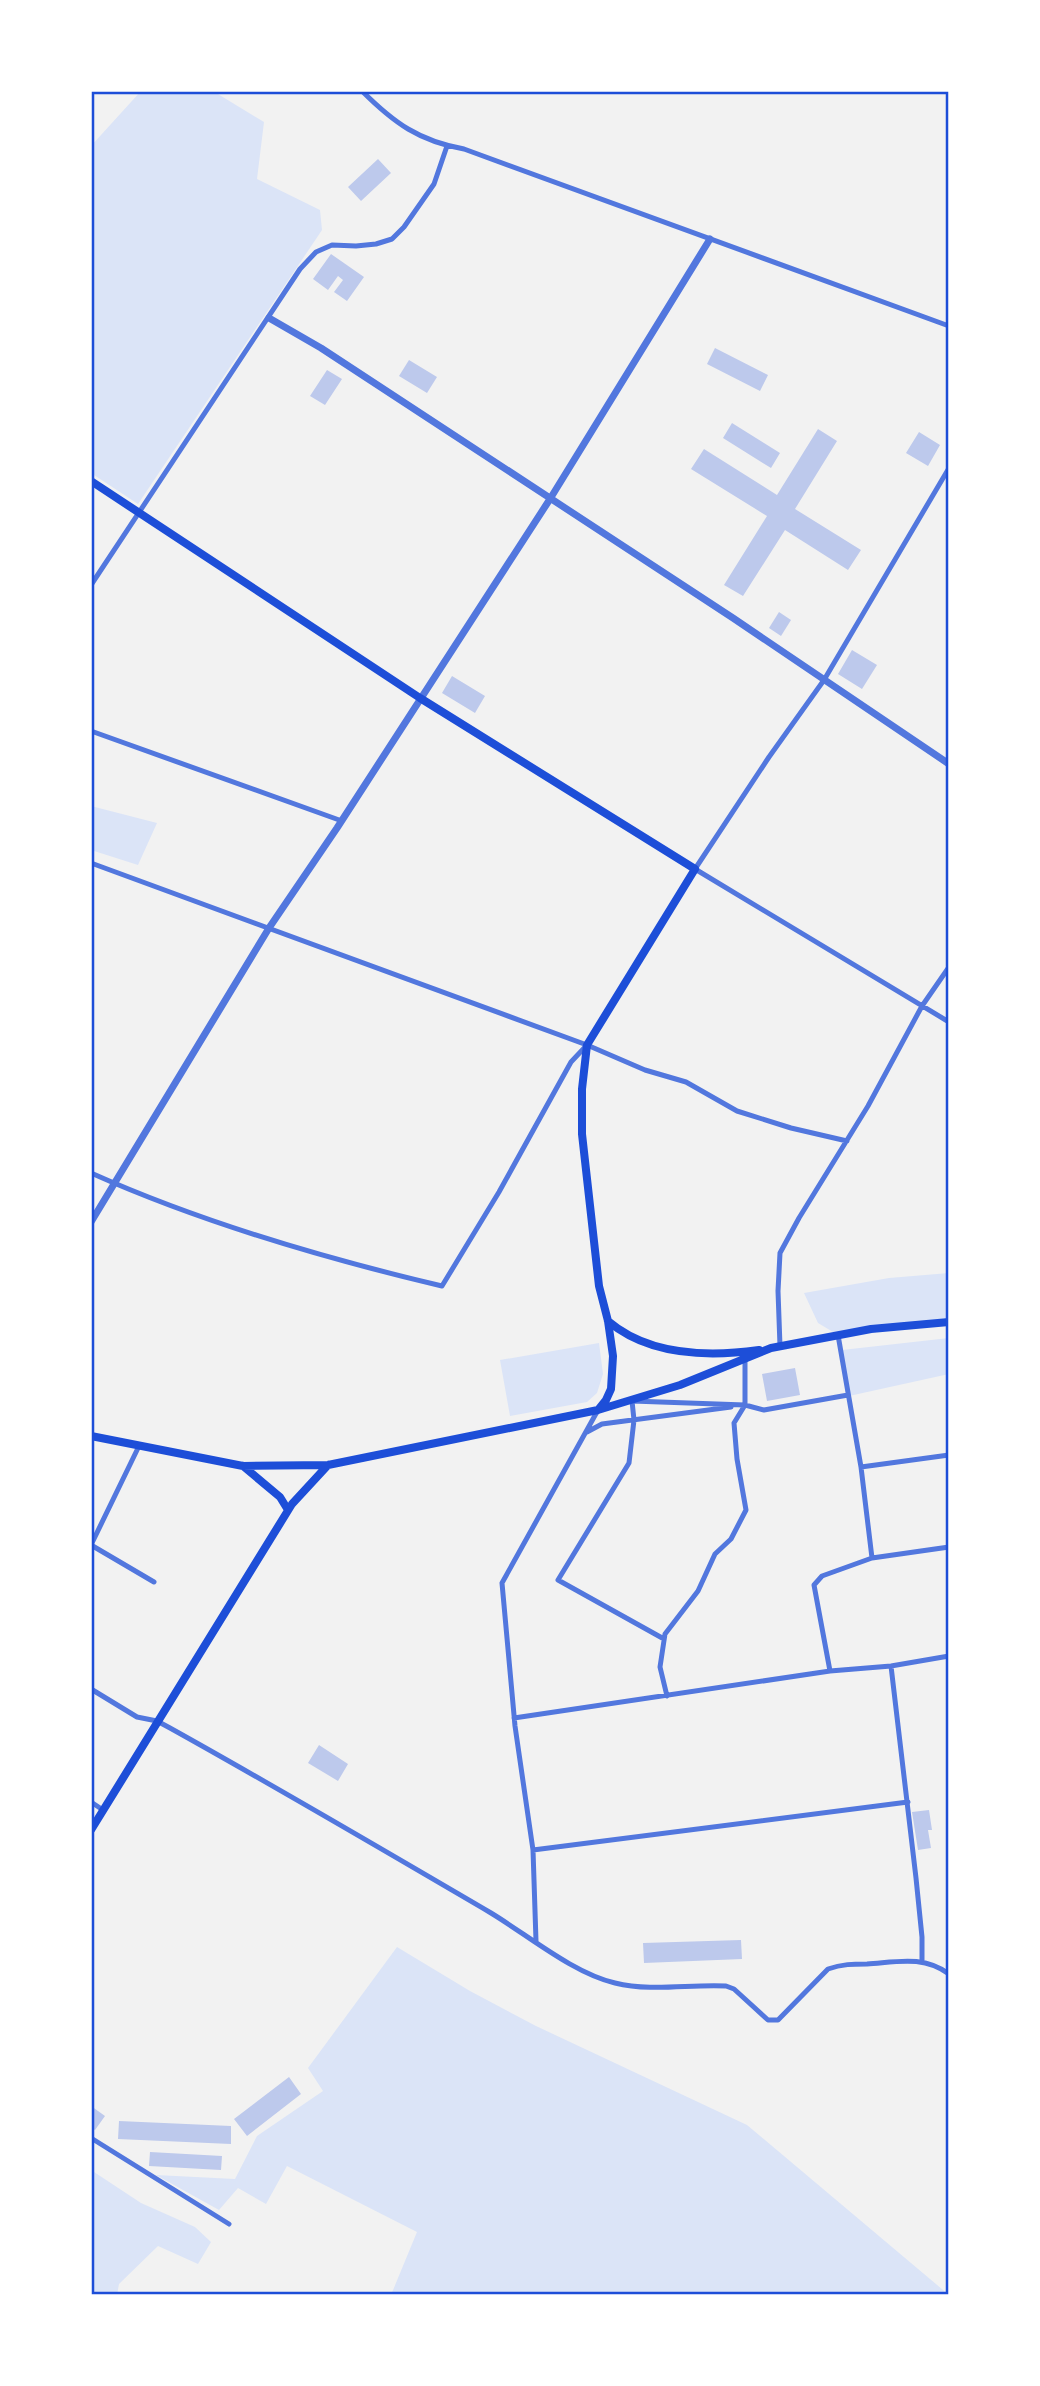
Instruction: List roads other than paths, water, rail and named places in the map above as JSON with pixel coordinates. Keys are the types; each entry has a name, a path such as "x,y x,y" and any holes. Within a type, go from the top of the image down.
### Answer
{"main road":[{"path":"91,481 420,698 695,869 587,1045 582,1089 582,1134 599,1286 608,1321 614,1376 606,1400 598,1410"},
{"path":"608,1321 633,1338 653,1345 713,1353 771,1348 904,1325 949,1322"},
{"path":"91,1436 243,1466 328,1465 598,1410 680,1385 771,1348"},
{"path":"91,1830 288,1510 328,1465"},
{"path":"243,1466 281,1497 288,1510"}],"street":[{"path":"362,91 384,113 420,137 464,149 949,326"},
{"path":"91,585 300,269 316,252 332,245 376,244 392,239 434,184 447,146"},
{"path":"91,1222 270,928 550,499 710,239"},
{"path":"269,318 321,348 733,618 949,764"},
{"path":"949,468 824,680 695,869 949,1023"},
{"path":"91,731 342,821"},
{"path":"91,863 587,1045 645,1070 686,1082 737,1111 790,1128 847,1140"},
{"path":"780,1346 780,1253 922,1006 949,967"},
{"path":"91,1173 114,1184 274,1242 442,1286 499,1192 571,1062 587,1045"},
{"path":"838,1335 861,1467 872,1558"},
{"path":"667,1696 660,1667 665,1634 698,1591 715,1554 731,1539 746,1510 734,1423 745,1405 745,1359"},
{"path":"664,1639 558,1580 629,1463 634,1420 632,1401 745,1405 764,1410 848,1395"},
{"path":"584,1434 602,1424 745,1405"},
{"path":"536,1941 533,1850 514,1718 502,1583 598,1410"},
{"path":"139,1446 91,1545 154,1582"},
{"path":"861,1467 949,1455"},
{"path":"830,1671 814,1586 822,1576 872,1558 949,1547"},
{"path":"514,1718 949,1656"},
{"path":"891,1666 908,1802 922,1937 922,1961"},
{"path":"91,1689 137,1717 157,1721 278,1789 576,1967 615,1983 642,1987 726,1986 734,1989 772,2021 778,2020 828,1969 849,1964 905,1960 939,1966 949,1974"},
{"path":"91,1802 103,1810"},
{"path":"533,1850 908,1802"},
{"path":"91,2138 229,2224"}]}
